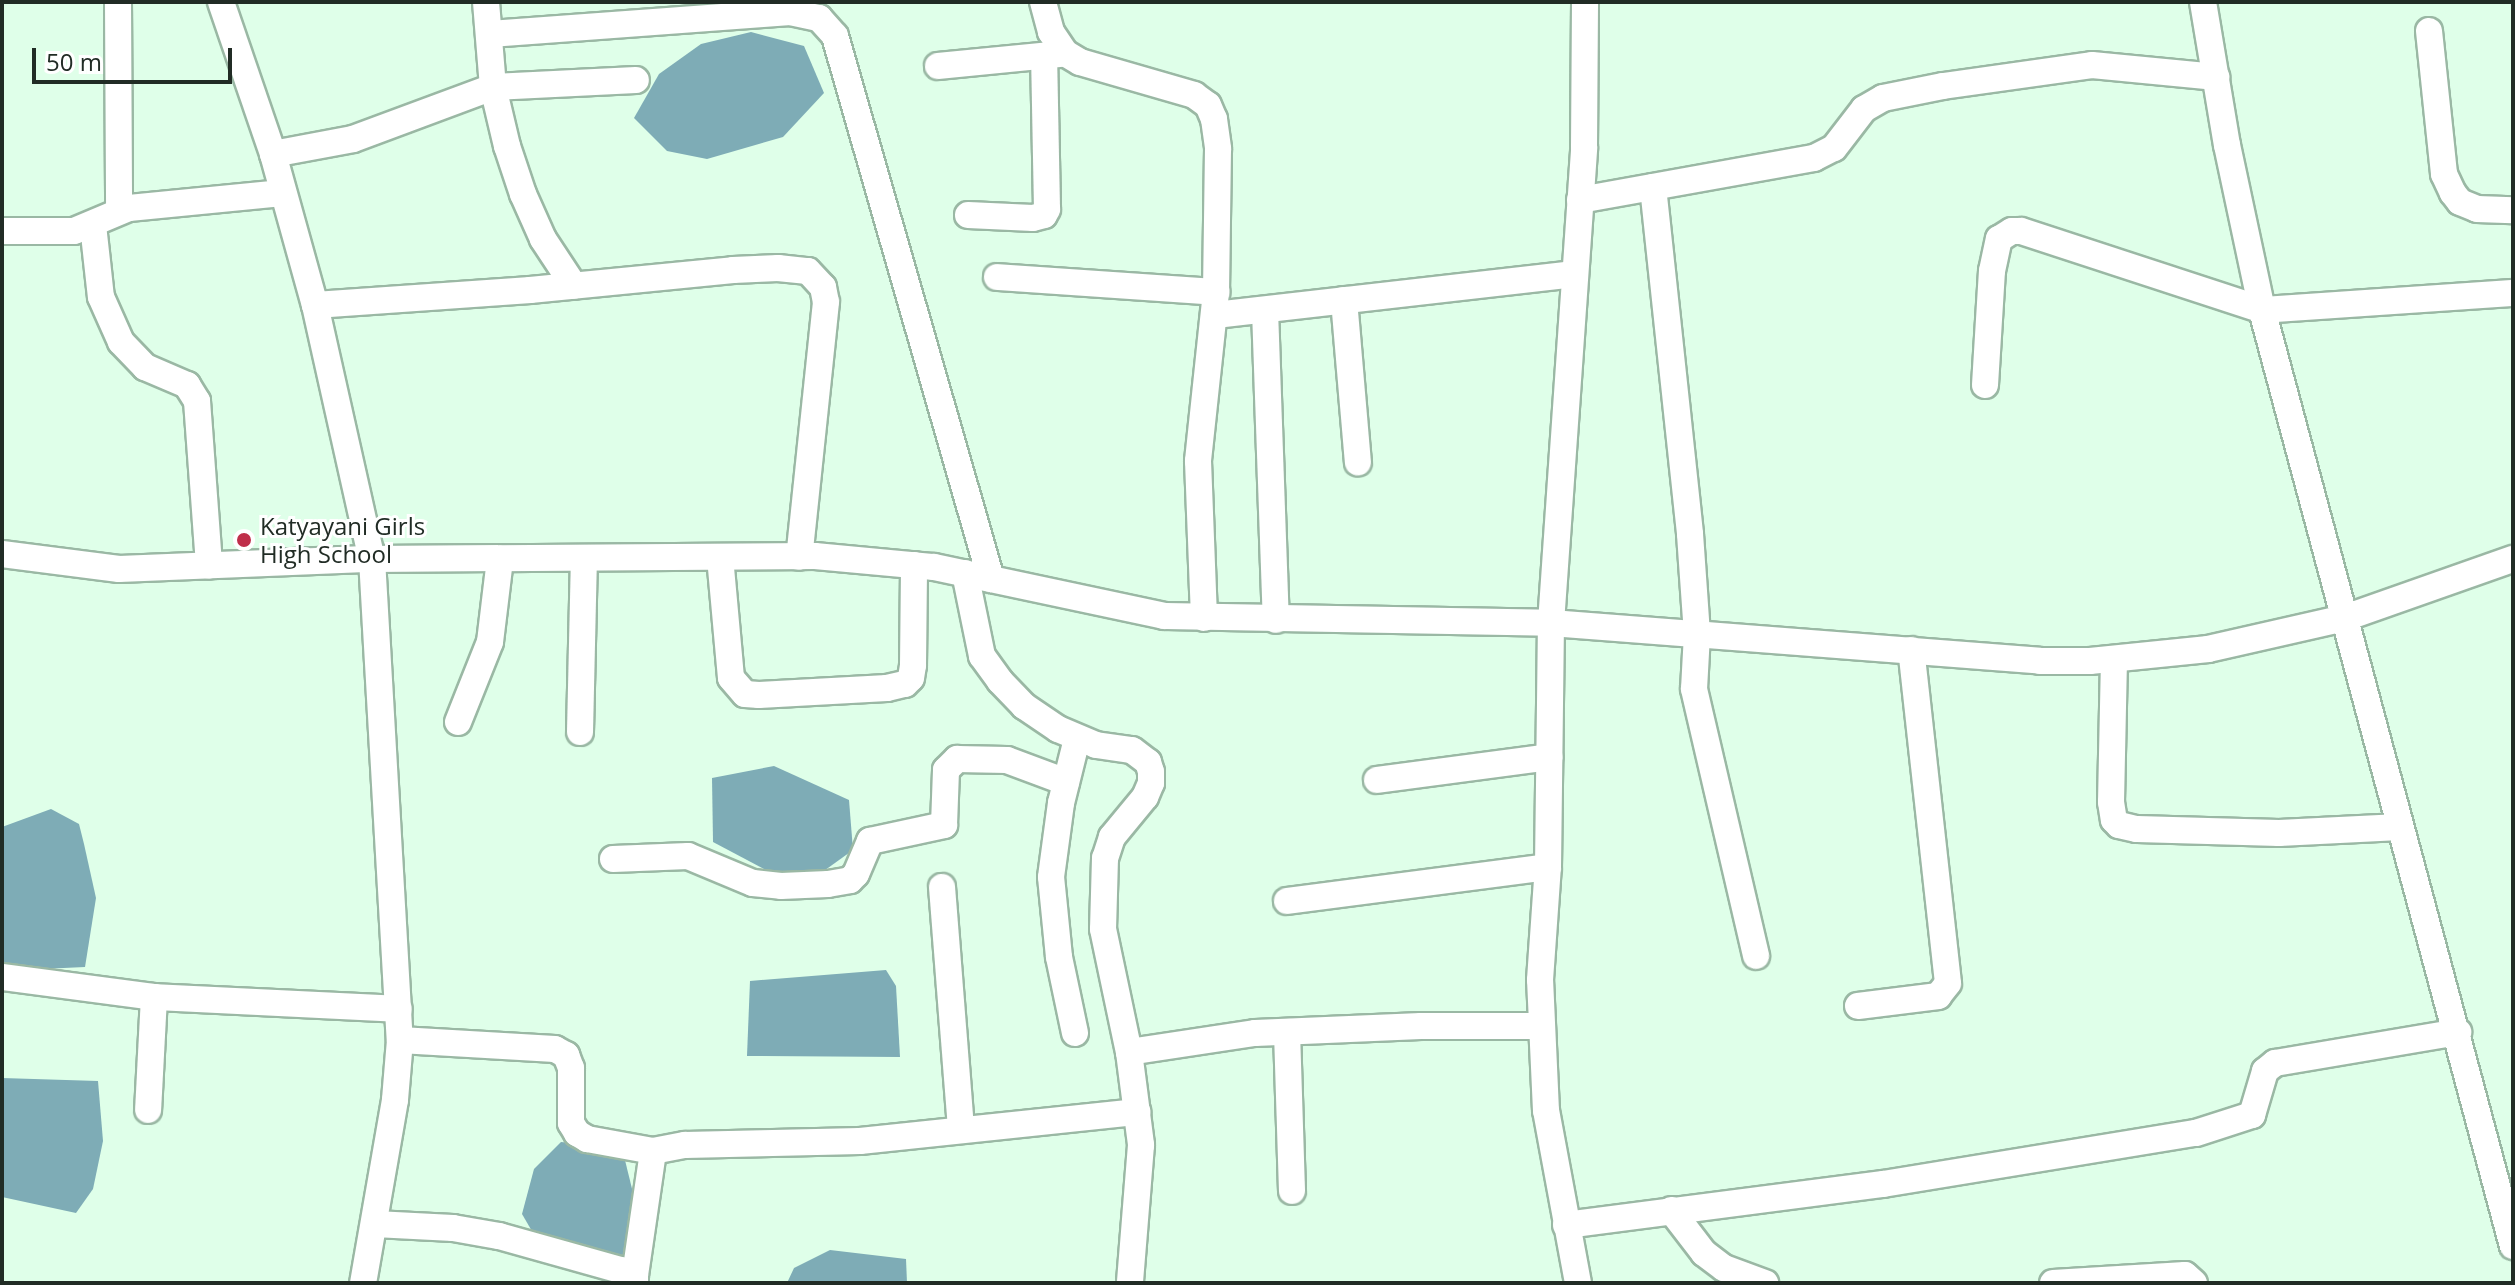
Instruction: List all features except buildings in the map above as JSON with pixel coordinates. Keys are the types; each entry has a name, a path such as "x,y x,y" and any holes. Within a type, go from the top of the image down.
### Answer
{"street":[{"path":"118,2 119,211"},
{"path":"221,2 273,154 315,305 372,559 400,1040 395,1100 363,1283"},
{"path":"486,2 493,87 523,194 543,239 574,286"},
{"path":"968,215 1033,218 1044,215 1047,209 1054,55 1043,2"},
{"path":"1578,1283 1546,1111 1540,980 1548,867 1551,623 1580,200 1585,2"},
{"path":"2203,2 2262,310 2513,1246"},
{"path":"490,34 790,12 819,18 835,36 840,51 991,579"},
{"path":"2429,31 2444,174 2460,202 2477,209 2513,210"},
{"path":"938,66 1054,55 1194,95 1208,105 1214,119 1218,149 1215,304 1198,461 1204,618"},
{"path":"1580,200 1814,158 1834,148 1864,109 1883,98 1943,86 2092,65 2216,77"},
{"path":"273,154 353,139 493,87 636,80"},
{"path":"1653,187 1674,368 1697,634 1693,668 1698,715 1756,956"},
{"path":"2,231 74,231 119,211 159,203 282,193"},
{"path":"93,225 101,297 121,342 145,367 187,385 197,401 209,566"},
{"path":"1985,385 1994,260 1999,239 2012,231 2021,231 2262,310 2513,293"},
{"path":"315,305 778,268 808,271 817,277 826,302 799,557"},
{"path":"997,277 1265,310 1573,274"},
{"path":"1344,300 1358,462"},
{"path":"1265,310 1276,620"},
{"path":"2,556 119,569 372,559 799,557 914,565 965,573 1164,616 1551,623 2040,661 2114,659 2208,649 2345,618 2513,559"},
{"path":"720,557 731,678 745,694 759,695 887,688 905,684 911,678 913,665 914,565"},
{"path":"458,722 490,642 500,559"},
{"path":"580,732 584,560"},
{"path":"965,573 982,656 1024,706 1077,739 1132,750 1148,762 1151,772 1145,797 1112,837 1105,858 1103,929 1129,1052 1141,1145 1130,1283"},
{"path":"1858,1006 1938,996 1948,983 1911,650"},
{"path":"2114,659 2111,802 2114,820 2119,825 2137,829 2279,833 2400,827"},
{"path":"1075,1033 1059,957 1051,877 1066,782 1077,739"},
{"path":"1377,780 1549,757"},
{"path":"613,859 688,856 753,883 828,884 850,880 856,874 870,841 944,825 947,819 946,770 957,759 1007,760 1066,782"},
{"path":"1287,901 1548,867"},
{"path":"942,887 961,1129"},
{"path":"2,977 154,997 399,1009"},
{"path":"148,1110 154,997"},
{"path":"1129,1052 1226,1036 1287,1032 1421,1026 1541,1026"},
{"path":"1287,1032 1292,1191"},
{"path":"1566,1225 1883,1184 2196,1133 2252,1115 2265,1071 2275,1063 2458,1032"},
{"path":"400,1040 555,1049 566,1055 571,1068 571,1123 577,1133 587,1139 653,1151 685,1145 860,1141 1137,1112"},
{"path":"375,1224 472,1231 635,1279 653,1151"},
{"path":"1671,1210 1704,1253 1724,1268 1765,1283"},
{"path":"2053,1283 2185,1275 2194,1283"}],"water":[{"path":"751,32 804,46 824,93 783,137 707,159 667,151 634,118 659,74 701,44"},
{"path":"774,766 849,800 853,850 821,873 777,876 713,842 712,778"},
{"path":"51,809 79,824 96,898 85,967 42,969 2,963 2,827"},
{"path":"886,970 896,986 900,1057 747,1056 750,981"},
{"path":"2,1078 98,1081 103,1141 93,1189 76,1213 2,1197"},
{"path":"561,1142 622,1148 635,1201 621,1263 540,1245 522,1214 534,1169"},
{"path":"830,1250 906,1259 907,1283 787,1283 794,1268"}],"place":[{"name":"Katyayani Girls High School","path":"244,540"}]}
